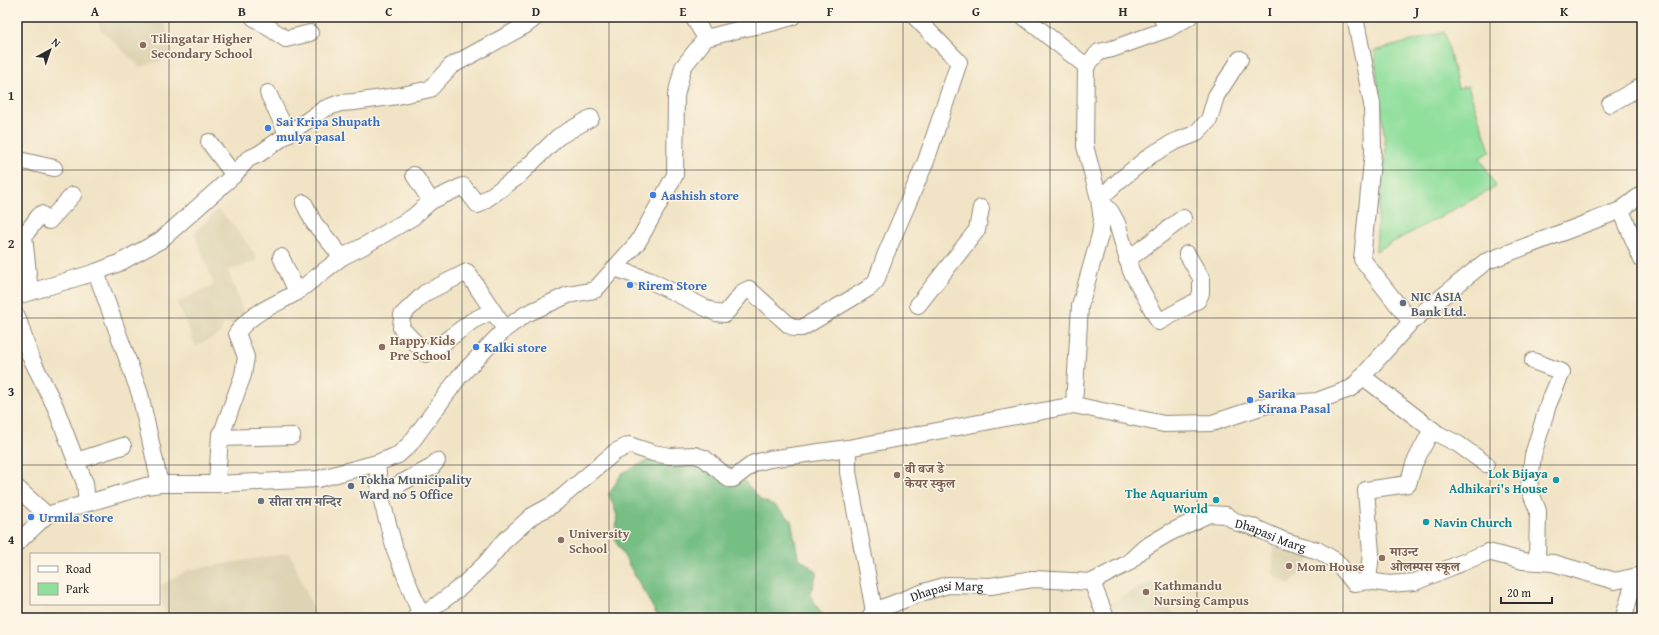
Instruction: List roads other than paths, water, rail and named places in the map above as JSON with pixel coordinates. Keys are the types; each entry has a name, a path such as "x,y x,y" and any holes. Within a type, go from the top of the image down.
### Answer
{"street":[{"path":"253,17 286,39 310,33"},
{"path":"73,195 49,221 41,214 24,236 23,294 96,272 119,263 161,240 234,175 248,159 259,154 287,133 324,109 340,102 354,102 397,96 430,89 452,66 526,25 536,17"},
{"path":"693,17 706,38"},
{"path":"17,542 47,515 146,486 160,484 217,484 318,479 377,463 398,455 410,444 459,377 505,329 526,314 568,295 595,290 638,242 675,175 676,96 683,67 706,38 792,17"},
{"path":"615,268 651,281 716,313 721,314 725,314 742,292 749,289 789,325 795,328 802,328 868,288 876,281 884,256 926,161 959,62 915,17"},
{"path":"1024,17 1086,66"},
{"path":"1074,404 1080,306 1100,235 1102,220 1099,200 1085,146 1086,66 1099,52 1112,49 1165,23 1189,17"},
{"path":"1354,17 1372,104 1373,152 1362,259 1411,322"},
{"path":"1099,200 1120,180 1151,155 1174,142 1195,134 1209,120 1216,96 1240,59"},
{"path":"1610,104 1642,86"},
{"path":"268,93 287,133"},
{"path":"217,484 220,438 243,375 246,357 237,333 244,323 297,292 342,257 413,217 432,201 463,186 478,205 516,178 558,137 591,118"},
{"path":"209,142 234,175"},
{"path":"17,161 19,160 54,168"},
{"path":"414,175 432,201"},
{"path":"377,463 380,494 395,550 419,618 462,586 486,563 503,542 532,516 554,504 609,456 629,445 653,453 670,456 695,456 704,458 729,479 732,479 754,463 770,459 848,448 1074,404 1164,424 1212,423 1268,405 1317,401 1352,388 1411,322 1485,262 1621,210 1642,194"},
{"path":"1099,200 1111,212 1117,222 1131,271 1159,322 1198,300 1201,293 1201,278 1188,254"},
{"path":"304,203 314,223 342,257"},
{"path":"918,305 977,230 981,208"},
{"path":"1621,210 1642,260"},
{"path":"1127,260 1183,218"},
{"path":"281,257 297,292"},
{"path":"96,272 140,394 160,484"},
{"path":"492,311 472,321 426,354 401,328 402,315 425,293 467,272 505,329"},
{"path":"17,316 30,356 55,406 85,483 87,503"},
{"path":"1534,362 1562,372 1548,405 1533,455 1529,488 1538,511 1537,561"},
{"path":"1362,376 1438,434 1458,444 1486,464"},
{"path":"1368,581 1371,553 1366,490 1408,484 1414,464 1432,429"},
{"path":"220,438 292,436"},
{"path":"76,461 123,446"},
{"path":"848,448 848,472 871,615"},
{"path":"380,494 432,467 436,461"},
{"path":"17,488 47,515"},
{"name":"Dhapasi Marg","path":"871,615 924,592 948,585 991,586 1033,579 1092,582 1128,563 1144,548 1169,533 1209,514 1226,515 1238,523 1251,526 1285,541 1319,550 1336,561 1354,584 1368,581 1389,584 1416,582 1488,552 1524,562 1537,561 1553,563 1615,581 1639,576"},
{"name":"Dhapasi Marg","path":"1627,618 1626,613 1639,576"},
{"path":"1092,582 1106,618"}],"place":[{"name":"Tilingatar Higher Secondary School","path":"143,45"},
{"name":"Sai Kripa Shupath mulya pasal","path":"268,128"},
{"name":"Aashish store","path":"653,195"},
{"name":"Rirem Store","path":"630,285"},
{"name":"NIC ASIA Bank Ltd.","path":"1403,303"},
{"name":"Happy Kids Pre School","path":"382,347"},
{"name":"Kalki store","path":"476,347"},
{"name":"Sarika Kirana Pasal","path":"1250,400"},
{"name":"बी बज डे केयर स्कुल","path":"897,475"},
{"name":"Lok Bijaya Adhikari's House","path":"1556,480"},
{"name":"Tokha Municipality Ward no 5 Office","path":"351,486"},
{"name":"The Aquarium World","path":"1216,500"},
{"name":"सीता राम मन्दिर","path":"261,501"},
{"name":"Urmila Store","path":"31,517"},
{"name":"Navin Church","path":"1426,522"},
{"name":"University School","path":"561,540"},
{"name":"माउन्ट ओलम्पस स्कूल","path":"1382,558"},
{"name":"Mom House","path":"1289,566"},
{"name":"Kathmandu Nursing Campus","path":"1146,592"}]}
